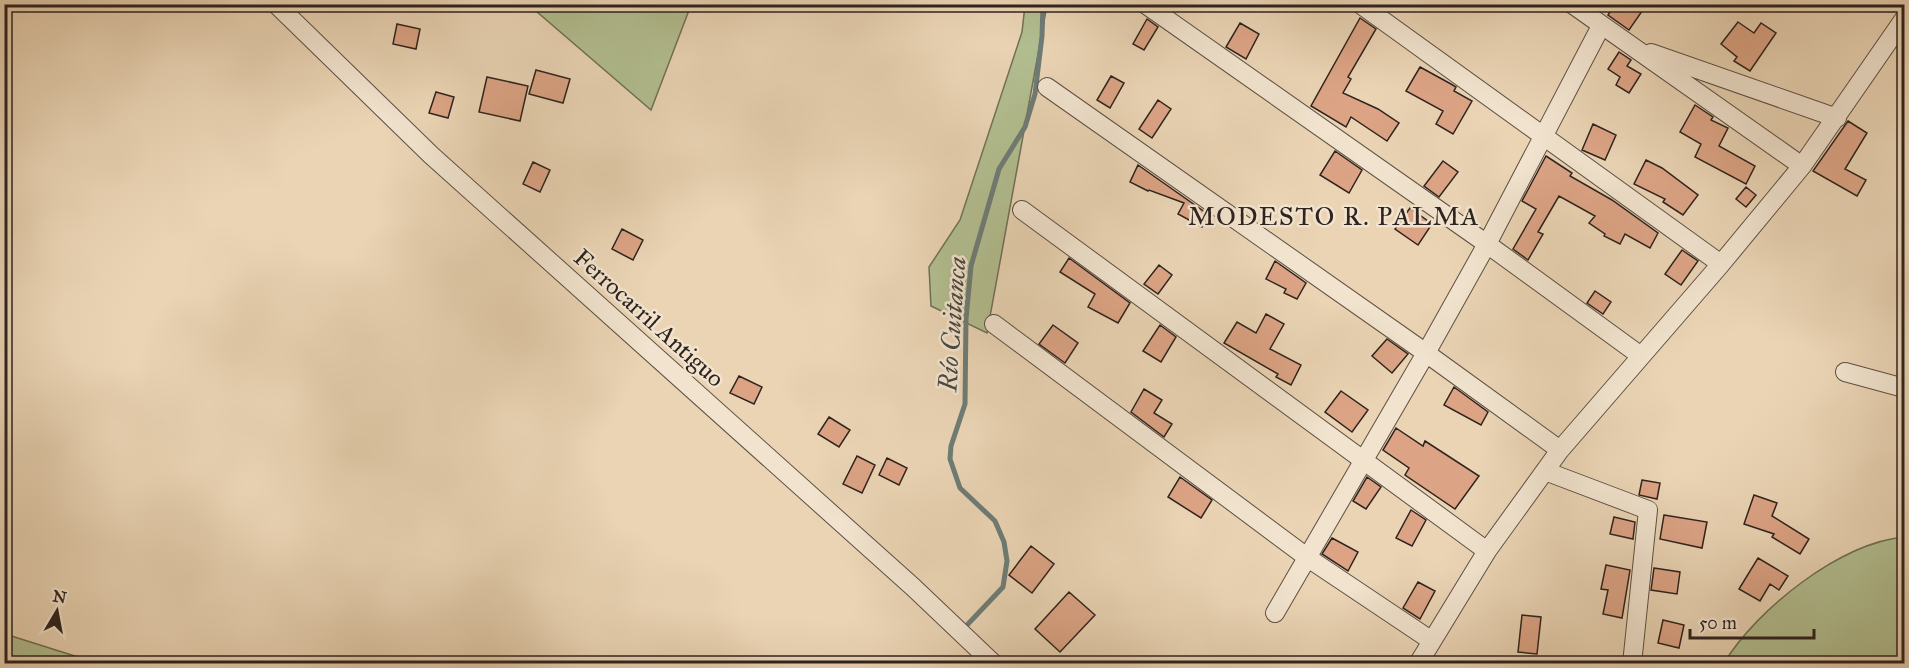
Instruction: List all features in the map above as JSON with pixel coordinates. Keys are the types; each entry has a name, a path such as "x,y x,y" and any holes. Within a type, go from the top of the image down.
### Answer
{"street":[{"name":"Ferrocarril Antiguo","path":"276,4 430,155 913,586 994,663"},
{"path":"1145,4 1487,244 1641,356"},
{"path":"1360,4 1721,264"},
{"path":"1572,4 1802,166"},
{"path":"1418,663 1487,551 1560,450 1721,264 1802,166 1905,19"},
{"path":"1275,613 1365,461 1487,244 1601,26"},
{"path":"1629,45 1837,118"},
{"path":"1047,87 1560,450"},
{"path":"1022,210 1487,551"},
{"path":"994,324 1308,558 1432,641"},
{"path":"1845,372 1905,387"},
{"path":"1545,471 1648,510 1632,663"}],"green space":[{"path":"529,5 691,5 651,110"},
{"path":"1025,5 1047,5 987,333 931,306 929,267 960,220 1022,32"},
{"path":"1904,537 1904,663 1724,663 1757,621 1802,582 1854,552 1879,542"},
{"path":"5,634 97,663 5,663"}],"building":[{"path":"1615,4 1647,4 1629,30 1608,15"},
{"path":"1360,18 1376,29 1348,77 1351,79 1343,93 1378,109 1399,123 1387,141 1351,117 1346,127 1311,106"},
{"path":"1147,19 1158,27 1144,50 1133,44"},
{"path":"1738,22 1754,33 1761,23 1776,33 1750,71 1734,61 1737,57 1721,44"},
{"path":"1240,23 1259,34 1246,59 1226,47"},
{"path":"397,24 420,29 416,49 393,44"},
{"path":"1619,52 1631,60 1627,66 1641,74 1629,93 1616,85 1620,77 1608,69"},
{"path":"1420,67 1456,87 1454,91 1472,101 1453,134 1436,124 1443,111 1406,91"},
{"path":"536,70 570,79 563,103 529,94"},
{"path":"1111,76 1124,83 1110,108 1097,100"},
{"path":"487,77 528,86 520,121 479,112"},
{"path":"436,92 454,97 448,118 429,113"},
{"path":"1158,100 1171,109 1152,138 1139,129"},
{"path":"1695,105 1713,117 1711,120 1728,128 1719,146 1755,166 1746,184 1695,157 1701,144 1680,132"},
{"path":"1848,121 1867,133 1845,169 1866,180 1857,196 1813,171"},
{"path":"1593,124 1616,135 1605,160 1582,150"},
{"path":"1335,151 1362,170 1349,193 1320,175"},
{"path":"1546,156 1572,173 1570,176 1612,200 1658,233 1650,248 1625,234 1620,244 1604,236 1605,234 1589,223 1595,216 1559,196 1538,232 1543,234 1528,260 1513,249 1536,209 1522,201"},
{"path":"1646,160 1662,168 1698,195 1683,215 1663,202 1665,199 1634,184"},
{"path":"1443,161 1458,172 1439,197 1424,186"},
{"path":"533,162 550,170 540,192 523,184"},
{"path":"1138,165 1209,215 1202,227 1178,214 1184,203 1148,191 1130,182"},
{"path":"1746,187 1756,195 1746,207 1736,199"},
{"path":"1410,208 1432,224 1418,245 1395,229"},
{"path":"622,229 643,240 633,260 612,249"},
{"path":"1682,250 1698,261 1681,285 1665,274"},
{"path":"1069,258 1130,303 1118,323 1088,307 1095,294 1060,272"},
{"path":"1275,261 1306,283 1297,299 1284,293 1286,289 1266,279"},
{"path":"1159,265 1172,275 1158,294 1144,284"},
{"path":"1595,291 1611,302 1603,314 1587,303"},
{"path":"1266,314 1284,324 1270,349 1301,365 1291,385 1276,377 1278,374 1224,343 1237,322 1256,333"},
{"path":"1053,325 1078,343 1065,363 1039,344"},
{"path":"1160,325 1176,337 1161,362 1143,351"},
{"path":"1387,339 1408,354 1392,373 1372,356"},
{"path":"739,376 762,387 754,404 730,393"},
{"path":"1454,387 1488,412 1481,425 1444,405"},
{"path":"1144,389 1162,400 1154,413 1172,424 1164,437 1131,412"},
{"path":"1341,391 1368,410 1352,432 1325,412"},
{"path":"829,417 850,430 839,447 818,434"},
{"path":"1396,428 1423,446 1425,441 1479,476 1455,509 1405,475 1409,468 1383,450"},
{"path":"857,456 875,465 862,493 843,484"},
{"path":"887,458 907,468 899,485 879,475"},
{"path":"1180,477 1212,500 1201,518 1168,497"},
{"path":"1367,477 1381,487 1366,509 1353,501"},
{"path":"1642,480 1660,483 1657,499 1639,495"},
{"path":"1754,495 1777,503 1772,516 1809,539 1800,554 1772,537 1774,534 1744,524"},
{"path":"1411,510 1426,520 1412,546 1396,538"},
{"path":"1664,515 1707,522 1702,548 1660,539"},
{"path":"1614,517 1635,522 1633,539 1610,534"},
{"path":"1332,538 1358,552 1348,571 1322,554"},
{"path":"1031,546 1054,564 1032,593 1009,575"},
{"path":"1758,558 1788,576 1779,590 1770,584 1760,601 1739,589"},
{"path":"1606,565 1630,570 1622,618 1603,614 1608,590 1601,589"},
{"path":"1654,568 1680,572 1677,594 1651,590"},
{"path":"1418,582 1435,591 1420,619 1403,608"},
{"path":"1069,592 1095,615 1060,652 1035,629"},
{"path":"1522,615 1541,617 1537,654 1518,652"},
{"path":"1663,620 1684,625 1679,648 1658,643"}],"waterway":[{"name":"Río Cuitanca","path":"968,624 1003,587 1007,561 1004,542 995,521 960,488 950,459 951,446 965,404 966,319 971,266 999,169 1025,127 1035,94 1042,36 1043,4"},
{"name":"Río Cuitanca","path":"926,664 932,659"}],"district":[{"name":"MODESTO R. PALMA","path":"1334,216"}]}
